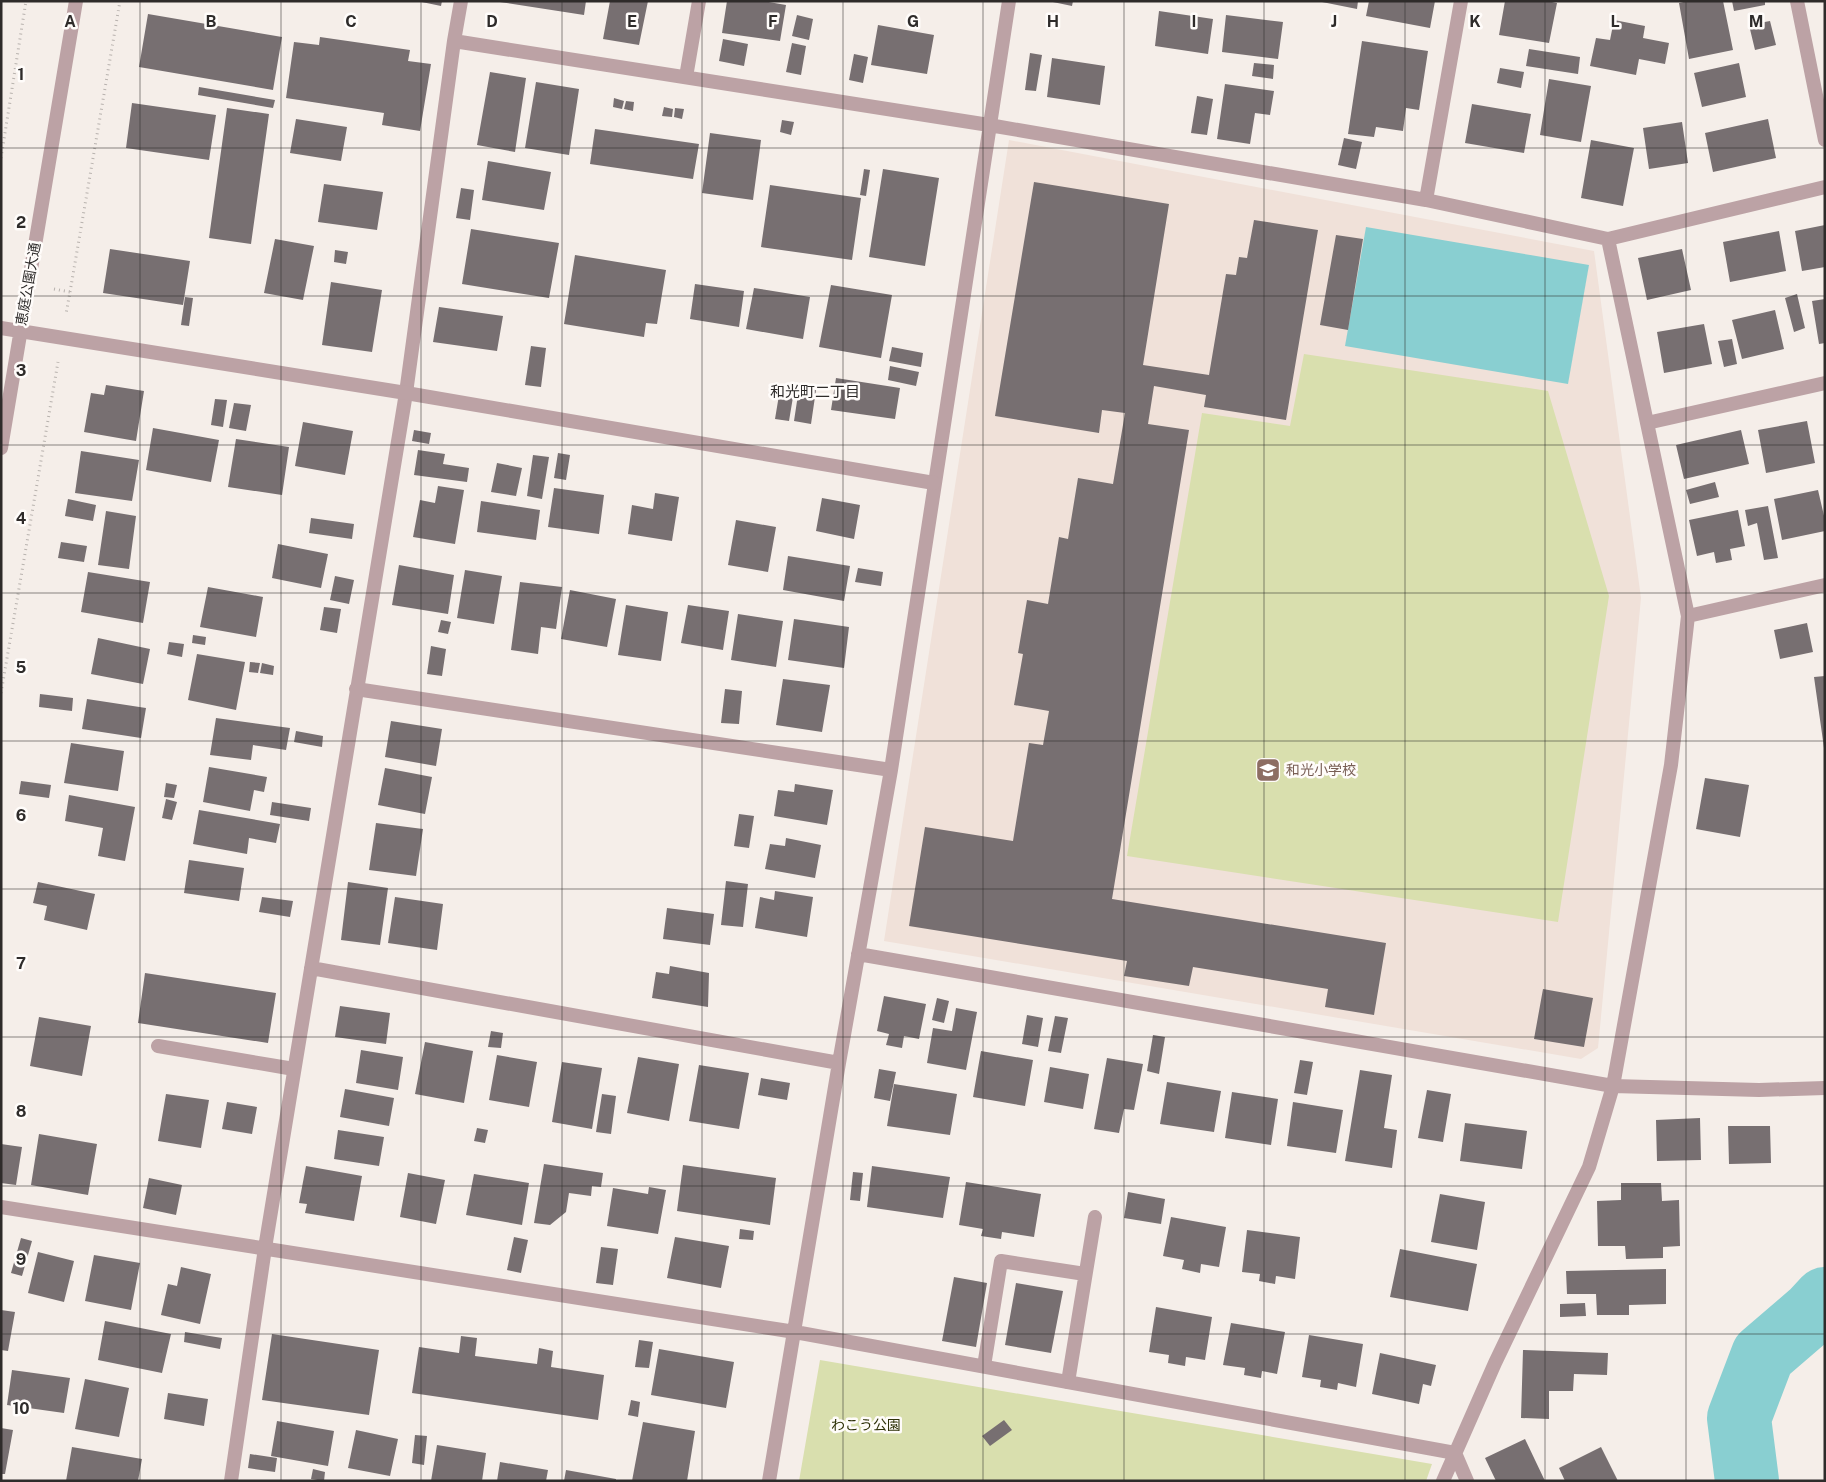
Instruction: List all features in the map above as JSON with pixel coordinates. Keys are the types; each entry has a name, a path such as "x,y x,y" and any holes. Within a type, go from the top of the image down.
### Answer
{"street":[{"name":"恵庭公園大通","path":"1,448 76,1"},
{"path":"231,1481 265,1248 406,393 454,41 462,1"},
{"path":"686,77 699,1"},
{"path":"769,1481 890,770 1009,1"},
{"path":"1426,200 1462,1"},
{"path":"1797,1 1825,140"},
{"path":"454,41 989,125 1426,200 1608,239 1825,187"},
{"path":"1443,1481 1495,1363 1589,1167 1613,1086 1671,765 1688,616 1608,239"},
{"path":"1,328 406,393 934,483"},
{"path":"1647,423 1825,383"},
{"path":"1688,616 1825,585"},
{"path":"356,689 890,770"},
{"path":"858,954 1613,1086 1759,1090 1816,1090 1825,1088"},
{"path":"311,968 839,1063"},
{"path":"158,1046 294,1069"},
{"path":"1,1207 795,1332 1455,1453"},
{"path":"1068,1382 1095,1217"},
{"path":"984,1366 1002,1261 1085,1274"},
{"path":"1455,1453 1467,1481"}],"path":[{"path":"1,158 26,1"},
{"path":"1,693 120,1"},
{"path":"28,284 70,292"}],"shaded area":[{"name":"和光小学校","path":"1009,140 1594,251 1641,598 1598,1048 1581,1059 884,941"}],"green space":[{"path":"1304,354 1548,391 1609,596 1558,922 1127,856 1202,413 1290,426"},
{"name":"わこう公園","path":"820,1360 1432,1464 1426,1481 799,1481"}],"water":[{"path":"1366,227 1589,265 1568,384 1345,346"}],"building":[{"path":"417,1 442,1 441,6"},
{"path":"493,1 586,1 584,15"},
{"path":"610,1 648,1 639,45 603,39"},
{"path":"727,1 763,1 786,5 780,41 722,33"},
{"path":"1048,1 1073,1 1072,6"},
{"path":"1317,1 1358,1 1357,9"},
{"path":"1369,1 1435,1 1430,28 1366,16"},
{"path":"1505,1 1547,1 1557,3 1549,43 1499,35"},
{"path":"1688,1 1723,1 1733,50 1689,59 1679,3"},
{"path":"1732,1 1765,1 1765,5 1734,11"},
{"path":"1159,11 1213,19 1208,54 1155,46"},
{"path":"148,14 282,37 273,90 139,67"},
{"path":"797,15 813,19 809,40 792,36"},
{"path":"1226,15 1283,22 1278,59 1222,52"},
{"path":"1614,20 1645,26 1643,38 1669,43 1665,64 1639,59 1636,75 1590,66 1596,38 1610,40"},
{"path":"1770,21 1776,45 1755,50 1749,25"},
{"path":"878,25 934,35 927,74 871,65"},
{"path":"320,37 410,50 408,61 431,64 420,131 382,125 384,113 286,98 294,42 319,45"},
{"path":"723,39 748,44 744,66 719,61"},
{"path":"1362,41 1428,51 1419,110 1406,108 1403,131 1376,127 1374,137 1348,134"},
{"path":"792,43 806,46 801,75 786,72"},
{"path":"1529,49 1580,57 1578,74 1526,66"},
{"path":"1030,53 1042,55 1036,91 1025,90"},
{"path":"854,54 868,57 863,83 849,80"},
{"path":"1052,58 1105,66 1100,105 1047,97"},
{"path":"1254,63 1274,65 1273,79 1252,76"},
{"path":"1739,63 1746,97 1702,107 1694,73"},
{"path":"1500,68 1524,72 1521,88 1497,83"},
{"path":"490,72 526,78 515,152 477,145"},
{"path":"1549,79 1591,86 1581,142 1540,135"},
{"path":"536,82 579,89 569,155 525,148"},
{"path":"1225,84 1274,91 1270,115 1255,113 1250,144 1217,139"},
{"path":"199,87 275,100 273,108 198,95"},
{"path":"1197,96 1213,99 1207,135 1191,133"},
{"path":"614,98 624,101 622,109 613,107"},
{"path":"626,101 634,102 633,111 624,109"},
{"path":"132,103 216,115 209,160 126,148"},
{"path":"1472,104 1531,114 1524,153 1465,143"},
{"path":"664,107 673,109 672,117 662,116"},
{"path":"227,108 269,114 251,244 209,238"},
{"path":"675,108 684,109 682,119 674,117"},
{"path":"296,119 347,127 341,161 290,153"},
{"path":"1768,119 1776,158 1713,172 1705,133"},
{"path":"782,120 794,122 791,135 780,132"},
{"path":"1682,122 1688,163 1649,169 1643,128"},
{"path":"595,129 699,144 693,179 590,164"},
{"path":"710,133 761,140 753,200 702,193"},
{"path":"1344,138 1362,142 1356,169 1338,165"},
{"path":"1591,140 1634,148 1623,206 1581,198"},
{"path":"488,161 551,172 544,210 482,200"},
{"path":"864,169 870,170 866,196 860,195"},
{"path":"883,169 939,178 925,266 869,257"},
{"path":"1034,182 1169,204 1143,365 1209,375 1226,274 1236,275 1239,257 1247,258 1254,220 1318,230 1286,420 1204,407 1206,395 1154,386 1148,424 1189,430 1112,899 1386,943 1374,1015 1325,1007 1328,989 1193,967 1189,986 1124,976 1127,961 909,926 925,827 1013,841 1029,743 1043,745 1049,711 1014,705 1023,654 1018,653 1027,600 1048,604 1059,537 1068,539 1078,478 1113,484 1125,413 1102,410 1099,433 995,416"},
{"path":"324,184 383,192 377,230 318,222"},
{"path":"770,185 861,198 852,260 761,247"},
{"path":"461,188 474,190 470,220 456,218"},
{"path":"1825,225 1825,267 1802,271 1795,231"},
{"path":"471,229 559,243 549,298 462,284"},
{"path":"1779,231 1786,271 1730,282 1723,242"},
{"path":"1336,235 1363,239 1348,330 1320,325"},
{"path":"275,239 314,246 303,300 264,293"},
{"path":"110,249 190,261 183,305 103,293"},
{"path":"1682,249 1691,290 1647,300 1638,258"},
{"path":"335,250 348,252 346,264 334,262"},
{"path":"575,255 666,270 657,324 646,323 644,337 564,324"},
{"path":"331,282 382,290 372,352 322,345"},
{"path":"695,284 744,291 739,327 690,319"},
{"path":"831,285 892,295 881,358 819,347"},
{"path":"754,288 810,297 803,339 746,329"},
{"path":"1797,294 1805,328 1794,332 1785,298"},
{"path":"185,297 193,298 189,326 181,325"},
{"path":"1825,299 1825,343 1819,344 1812,301"},
{"path":"439,307 503,316 497,351 433,342"},
{"path":"1775,310 1784,349 1742,359 1732,320"},
{"path":"1704,324 1712,364 1664,373 1657,332"},
{"path":"1732,339 1737,364 1724,367 1718,341"},
{"path":"531,346 546,348 541,387 525,385"},
{"path":"892,347 923,353 921,367 889,361"},
{"path":"890,366 919,372 916,386 888,380"},
{"path":"836,378 900,388 895,419 831,410"},
{"path":"106,385 144,391 136,441 84,432 91,393 104,395"},
{"path":"799,388 816,390 811,424 794,421"},
{"path":"780,389 794,391 789,421 775,419"},
{"path":"215,399 227,400 223,427 211,425"},
{"path":"234,403 251,405 246,431 229,428"},
{"path":"1807,421 1815,463 1766,473 1758,430"},
{"path":"303,422 353,431 345,475 295,466"},
{"path":"153,428 219,440 211,482 146,470"},
{"path":"414,430 431,433 429,444 412,441"},
{"path":"1741,430 1749,464 1684,479 1676,445"},
{"path":"236,439 289,447 282,495 228,487"},
{"path":"418,450 445,454 443,464 469,468 467,482 414,475"},
{"path":"81,451 139,460 132,501 75,493"},
{"path":"558,453 570,455 566,480 554,478"},
{"path":"533,455 549,457 542,499 527,496"},
{"path":"497,463 522,468 516,496 491,492"},
{"path":"1715,482 1719,497 1690,504 1686,490"},
{"path":"438,486 464,490 455,544 413,537 420,500 435,503"},
{"path":"554,488 604,495 599,534 548,527"},
{"path":"1818,490 1825,520 1825,531 1782,540 1774,499"},
{"path":"655,493 679,497 672,541 628,534 632,505 653,509"},
{"path":"822,498 860,505 854,539 816,531"},
{"path":"68,499 96,505 93,521 65,516"},
{"path":"481,501 540,510 536,540 477,532"},
{"path":"1768,506 1778,558 1764,560 1757,523 1748,526 1745,510"},
{"path":"1738,510 1745,546 1730,549 1732,560 1716,563 1714,552 1697,556 1689,520"},
{"path":"106,511 136,516 129,569 98,565"},
{"path":"311,518 354,524 352,539 309,533"},
{"path":"736,520 776,527 768,572 728,565"},
{"path":"61,542 87,546 84,562 58,558"},
{"path":"278,544 328,554 321,588 272,578"},
{"path":"788,556 850,566 844,601 783,590"},
{"path":"399,565 454,575 448,614 392,605"},
{"path":"858,568 883,572 881,586 855,582"},
{"path":"465,570 502,576 494,624 457,618"},
{"path":"88,572 150,582 143,623 81,612"},
{"path":"335,576 354,580 349,604 330,600"},
{"path":"520,582 562,587 556,629 541,627 538,654 511,650"},
{"path":"208,587 263,597 256,637 200,627"},
{"path":"570,590 616,599 607,647 561,639"},
{"path":"626,605 668,612 661,661 618,655"},
{"path":"688,605 729,611 723,650 681,643"},
{"path":"324,607 341,609 337,633 320,630"},
{"path":"738,614 783,621 776,667 731,660"},
{"path":"794,619 849,627 844,668 788,660"},
{"path":"441,620 451,622 448,634 438,632"},
{"path":"1807,623 1813,652 1780,659 1774,630"},
{"path":"193,635 206,637 205,645 192,643"},
{"path":"98,638 150,649 143,684 91,674"},
{"path":"169,642 184,644 182,657 167,654"},
{"path":"431,646 446,649 442,676 427,674"},
{"path":"197,654 245,662 236,710 188,700"},
{"path":"250,662 260,663 258,673 249,672"},
{"path":"262,663 274,666 273,675 260,673"},
{"path":"1825,676 1825,748 1824,748 1814,677"},
{"path":"783,679 830,685 822,732 776,725"},
{"path":"725,689 742,691 739,724 721,723"},
{"path":"40,694 73,698 72,711 39,707"},
{"path":"87,699 146,708 141,738 82,729"},
{"path":"216,718 290,728 286,750 253,745 251,760 210,755"},
{"path":"391,721 442,729 436,766 385,757"},
{"path":"296,731 323,736 322,747 294,742"},
{"path":"71,743 124,751 118,791 64,783"},
{"path":"209,767 267,777 264,792 254,790 250,811 203,802"},
{"path":"385,768 432,777 425,814 378,805"},
{"path":"1705,778 1749,785 1740,837 1696,829"},
{"path":"21,781 51,785 49,798 19,794"},
{"path":"166,783 177,785 174,798 164,797"},
{"path":"795,784 833,790 827,825 774,816 778,790 794,792"},
{"path":"69,795 135,807 125,861 98,856 103,828 65,821"},
{"path":"166,799 177,802 172,820 162,818"},
{"path":"272,802 311,808 309,821 270,815"},
{"path":"199,810 280,824 276,843 249,838 247,854 193,844"},
{"path":"739,814 754,816 749,848 734,846"},
{"path":"376,823 423,829 416,876 369,870"},
{"path":"786,838 821,845 815,878 765,869 770,844 785,846"},
{"path":"189,860 244,868 239,901 184,893"},
{"path":"726,881 748,884 743,927 721,925"},
{"path":"38,882 95,894 87,930 44,920 47,906 33,903"},
{"path":"348,882 388,888 380,945 341,940"},
{"path":"775,891 813,897 807,937 755,928 760,897 774,900"},
{"path":"262,897 293,901 290,917 259,912"},
{"path":"395,897 443,904 437,950 388,943"},
{"path":"667,908 714,914 710,945 663,939"},
{"path":"670,966 709,973 708,1007 652,998 656,972 669,974"},
{"path":"145,973 276,993 268,1043 138,1023"},
{"path":"1543,989 1593,998 1584,1047 1534,1039"},
{"path":"884,996 926,1004 919,1039 904,1036 902,1048 886,1045 889,1034 877,1031"},
{"path":"937,998 949,1001 944,1023 932,1020"},
{"path":"340,1006 390,1013 386,1044 335,1037"},
{"path":"956,1008 977,1012 966,1070 927,1063 933,1028 952,1031"},
{"path":"1027,1015 1043,1018 1038,1047 1022,1044"},
{"path":"1055,1016 1068,1018 1061,1053 1048,1051"},
{"path":"39,1017 91,1026 82,1076 30,1066"},
{"path":"491,1031 503,1033 501,1048 488,1047"},
{"path":"1153,1035 1165,1037 1159,1074 1147,1071"},
{"path":"425,1042 473,1051 464,1103 415,1094"},
{"path":"361,1050 403,1057 398,1090 356,1083"},
{"path":"981,1051 1033,1060 1025,1106 973,1097"},
{"path":"497,1055 537,1062 529,1107 489,1100"},
{"path":"638,1057 679,1064 669,1121 627,1113"},
{"path":"1107,1058 1143,1064 1134,1110 1124,1109 1119,1133 1094,1129"},
{"path":"1300,1060 1313,1062 1307,1095 1294,1093"},
{"path":"562,1062 602,1068 592,1129 552,1122"},
{"path":"699,1065 749,1073 739,1129 689,1121"},
{"path":"1050,1067 1089,1074 1083,1109 1044,1102"},
{"path":"879,1069 896,1072 890,1101 874,1098"},
{"path":"1360,1070 1392,1075 1384,1128 1397,1130 1392,1168 1345,1161"},
{"path":"761,1078 790,1083 787,1100 758,1095"},
{"path":"1167,1082 1221,1091 1214,1132 1160,1124"},
{"path":"894,1084 957,1094 950,1135 887,1126"},
{"path":"345,1089 394,1098 389,1126 340,1117"},
{"path":"1427,1090 1451,1094 1443,1142 1418,1138"},
{"path":"1232,1092 1278,1099 1271,1145 1225,1138"},
{"path":"166,1094 209,1100 201,1148 158,1141"},
{"path":"602,1094 616,1096 611,1134 596,1132"},
{"path":"227,1102 257,1107 252,1134 222,1129"},
{"path":"1293,1102 1343,1110 1336,1153 1287,1146"},
{"path":"1700,1118 1701,1160 1657,1161 1656,1120"},
{"path":"1465,1123 1527,1131 1522,1169 1460,1161"},
{"path":"1728,1126 1770,1126 1771,1163 1729,1164"},
{"path":"477,1128 488,1130 485,1143 474,1141"},
{"path":"338,1130 384,1137 379,1166 334,1159"},
{"path":"39,1134 97,1144 88,1195 31,1185"},
{"path":"1,1144 22,1147 16,1185 1,1183"},
{"path":"544,1164 603,1173 601,1187 592,1186 591,1196 569,1193 566,1212 550,1225 534,1223"},
{"path":"683,1165 776,1178 770,1225 677,1211"},
{"path":"306,1166 362,1176 354,1221 305,1213 307,1204 299,1203"},
{"path":"872,1166 950,1177 943,1218 867,1207"},
{"path":"853,1172 863,1173 860,1201 850,1200"},
{"path":"408,1173 445,1180 436,1224 400,1217"},
{"path":"474,1174 529,1183 522,1225 466,1215"},
{"path":"149,1178 182,1185 176,1215 143,1208"},
{"path":"966,1182 1041,1194 1034,1237 1002,1232 1001,1239 981,1236 983,1229 959,1225"},
{"path":"1621,1183 1661,1183 1662,1201 1679,1200 1680,1246 1663,1247 1663,1258 1626,1259 1625,1246 1598,1246 1597,1201 1621,1200"},
{"path":"649,1187 666,1190 658,1234 607,1226 613,1188 648,1194"},
{"path":"1128,1192 1165,1199 1161,1224 1124,1218"},
{"path":"1440,1194 1485,1202 1477,1250 1431,1242"},
{"path":"1171,1217 1226,1227 1219,1267 1201,1264 1200,1273 1182,1269 1184,1260 1163,1256"},
{"path":"740,1229 754,1231 753,1240 739,1239"},
{"path":"1247,1230 1300,1237 1295,1279 1276,1276 1275,1284 1259,1281 1260,1274 1242,1272"},
{"path":"514,1237 528,1240 521,1273 507,1270"},
{"path":"675,1237 729,1246 721,1288 667,1278"},
{"path":"21,1238 32,1241 22,1276 11,1273"},
{"path":"601,1247 618,1249 613,1285 596,1283"},
{"path":"1400,1249 1477,1264 1468,1311 1390,1297"},
{"path":"38,1252 74,1261 64,1302 28,1293"},
{"path":"94,1255 140,1263 131,1310 85,1301"},
{"path":"181,1267 211,1274 200,1324 161,1315 168,1284 177,1286"},
{"path":"1666,1269 1666,1304 1629,1305 1629,1315 1597,1315 1596,1294 1567,1294 1566,1271"},
{"path":"954,1277 987,1283 976,1347 942,1341"},
{"path":"1016,1283 1063,1291 1051,1353 1005,1345"},
{"path":"1585,1303 1586,1316 1560,1317 1560,1304"},
{"path":"1156,1307 1212,1317 1205,1360 1186,1357 1185,1366 1168,1363 1169,1355 1149,1352"},
{"path":"1,1310 15,1312 8,1351 1,1350"},
{"path":"105,1321 171,1334 162,1373 98,1360"},
{"path":"1231,1323 1285,1332 1277,1374 1262,1371 1261,1378 1244,1375 1245,1368 1223,1365"},
{"path":"185,1332 222,1338 220,1349 184,1342"},
{"path":"272,1334 379,1350 369,1415 262,1400"},
{"path":"1309,1335 1363,1344 1356,1387 1338,1383 1337,1390 1320,1387 1321,1380 1302,1377"},
{"path":"461,1336 477,1338 475,1356 537,1364 539,1348 553,1351 551,1367 604,1375 598,1420 412,1393 419,1347 459,1353"},
{"path":"639,1340 653,1342 649,1368 635,1367"},
{"path":"659,1349 734,1362 726,1408 651,1395"},
{"path":"1523,1350 1608,1353 1607,1375 1574,1374 1573,1391 1549,1391 1549,1419 1521,1418"},
{"path":"1380,1353 1436,1365 1431,1386 1423,1384 1419,1404 1372,1394"},
{"path":"12,1370 70,1378 64,1413 7,1405"},
{"path":"85,1379 129,1388 119,1437 75,1429"},
{"path":"168,1393 208,1399 204,1426 164,1419"},
{"path":"631,1400 640,1402 638,1417 628,1415"},
{"path":"1004,1420 1012,1430 990,1446 982,1436"},
{"path":"277,1421 334,1431 328,1466 271,1456"},
{"path":"643,1422 695,1431 687,1481 632,1481"},
{"path":"1,1428 13,1430 5,1474 1,1474"},
{"path":"356,1430 398,1439 390,1476 348,1468"},
{"path":"415,1435 427,1436 424,1465 412,1463"},
{"path":"1525,1439 1545,1481 1496,1481 1485,1458"},
{"path":"437,1445 486,1453 482,1481 431,1481"},
{"path":"72,1447 142,1459 138,1481 66,1481"},
{"path":"1601,1447 1618,1481 1565,1481 1559,1468"},
{"path":"250,1454 277,1458 275,1472 248,1468"},
{"path":"500,1462 548,1470 546,1481 497,1481"},
{"path":"313,1469 325,1472 324,1481 311,1479"},
{"path":"566,1470 616,1479 616,1481 564,1481"}],"waterway":[{"path":"1747,1481 1739,1418 1763,1355 1813,1312 1825,1299"}],"place":[{"name":"和光小学校","path":"1268,770"}],"district":[{"name":"和光町二丁目","path":"815,392"}]}
